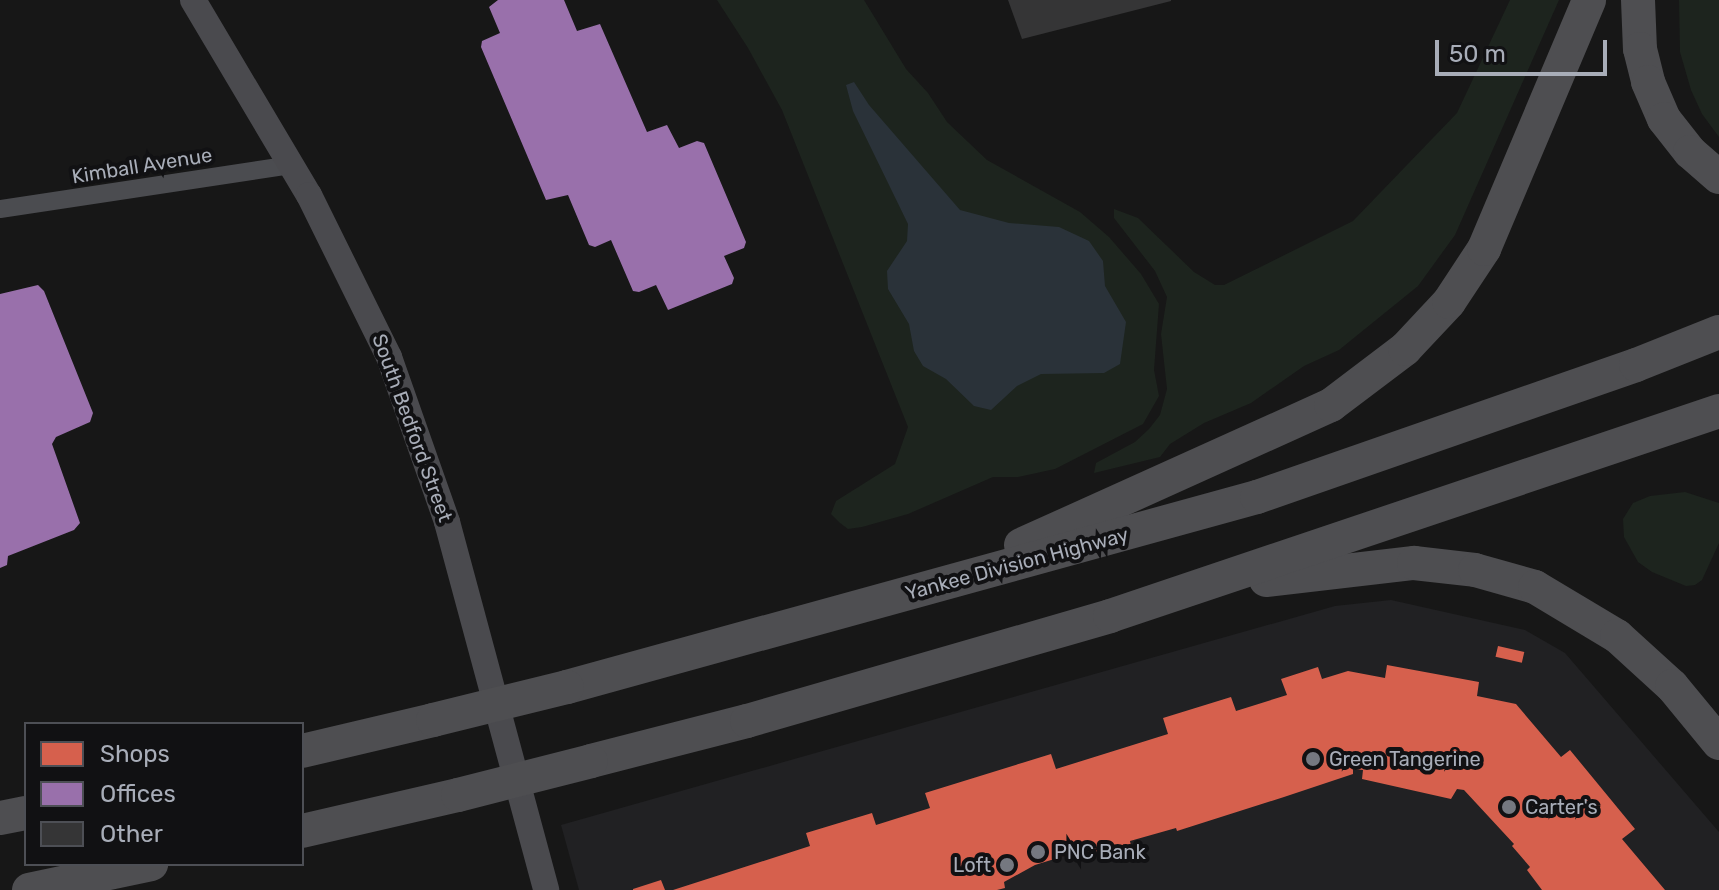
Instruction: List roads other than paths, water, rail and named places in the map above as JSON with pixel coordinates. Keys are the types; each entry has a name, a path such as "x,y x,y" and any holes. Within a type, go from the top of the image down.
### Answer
{"highway":[{"path":"886,600 1002,553 1293,423 1355,389 1405,349 1449,302 1484,249 1589,0"},
{"path":"1638,0 1640,49 1659,110 1690,152 1719,177"},
{"name":"Yankee Division Highway","path":"304,751 567,687 1257,497 1636,365 1719,332"},
{"path":"304,831 458,795 747,721 1110,616 1719,411"},
{"path":"1194,588 1414,563 1506,577 1566,603 1617,636 1672,686 1719,743"},
{"path":"0,818 24,813"},
{"path":"29,890 142,866"}],"main road":[{"name":"South Bedford Street","path":"193,0 291,165 369,311 413,417 447,522 546,890"}],"street":[{"name":"Kimball Avenue","path":"0,209 291,165"}],"place":[{"name":"Green Tangerine","path":"1313,759"},
{"name":"Carter's","path":"1509,807"},
{"name":"PNC Bank","path":"1038,852"},
{"name":"Loft","path":"1007,865"}]}
